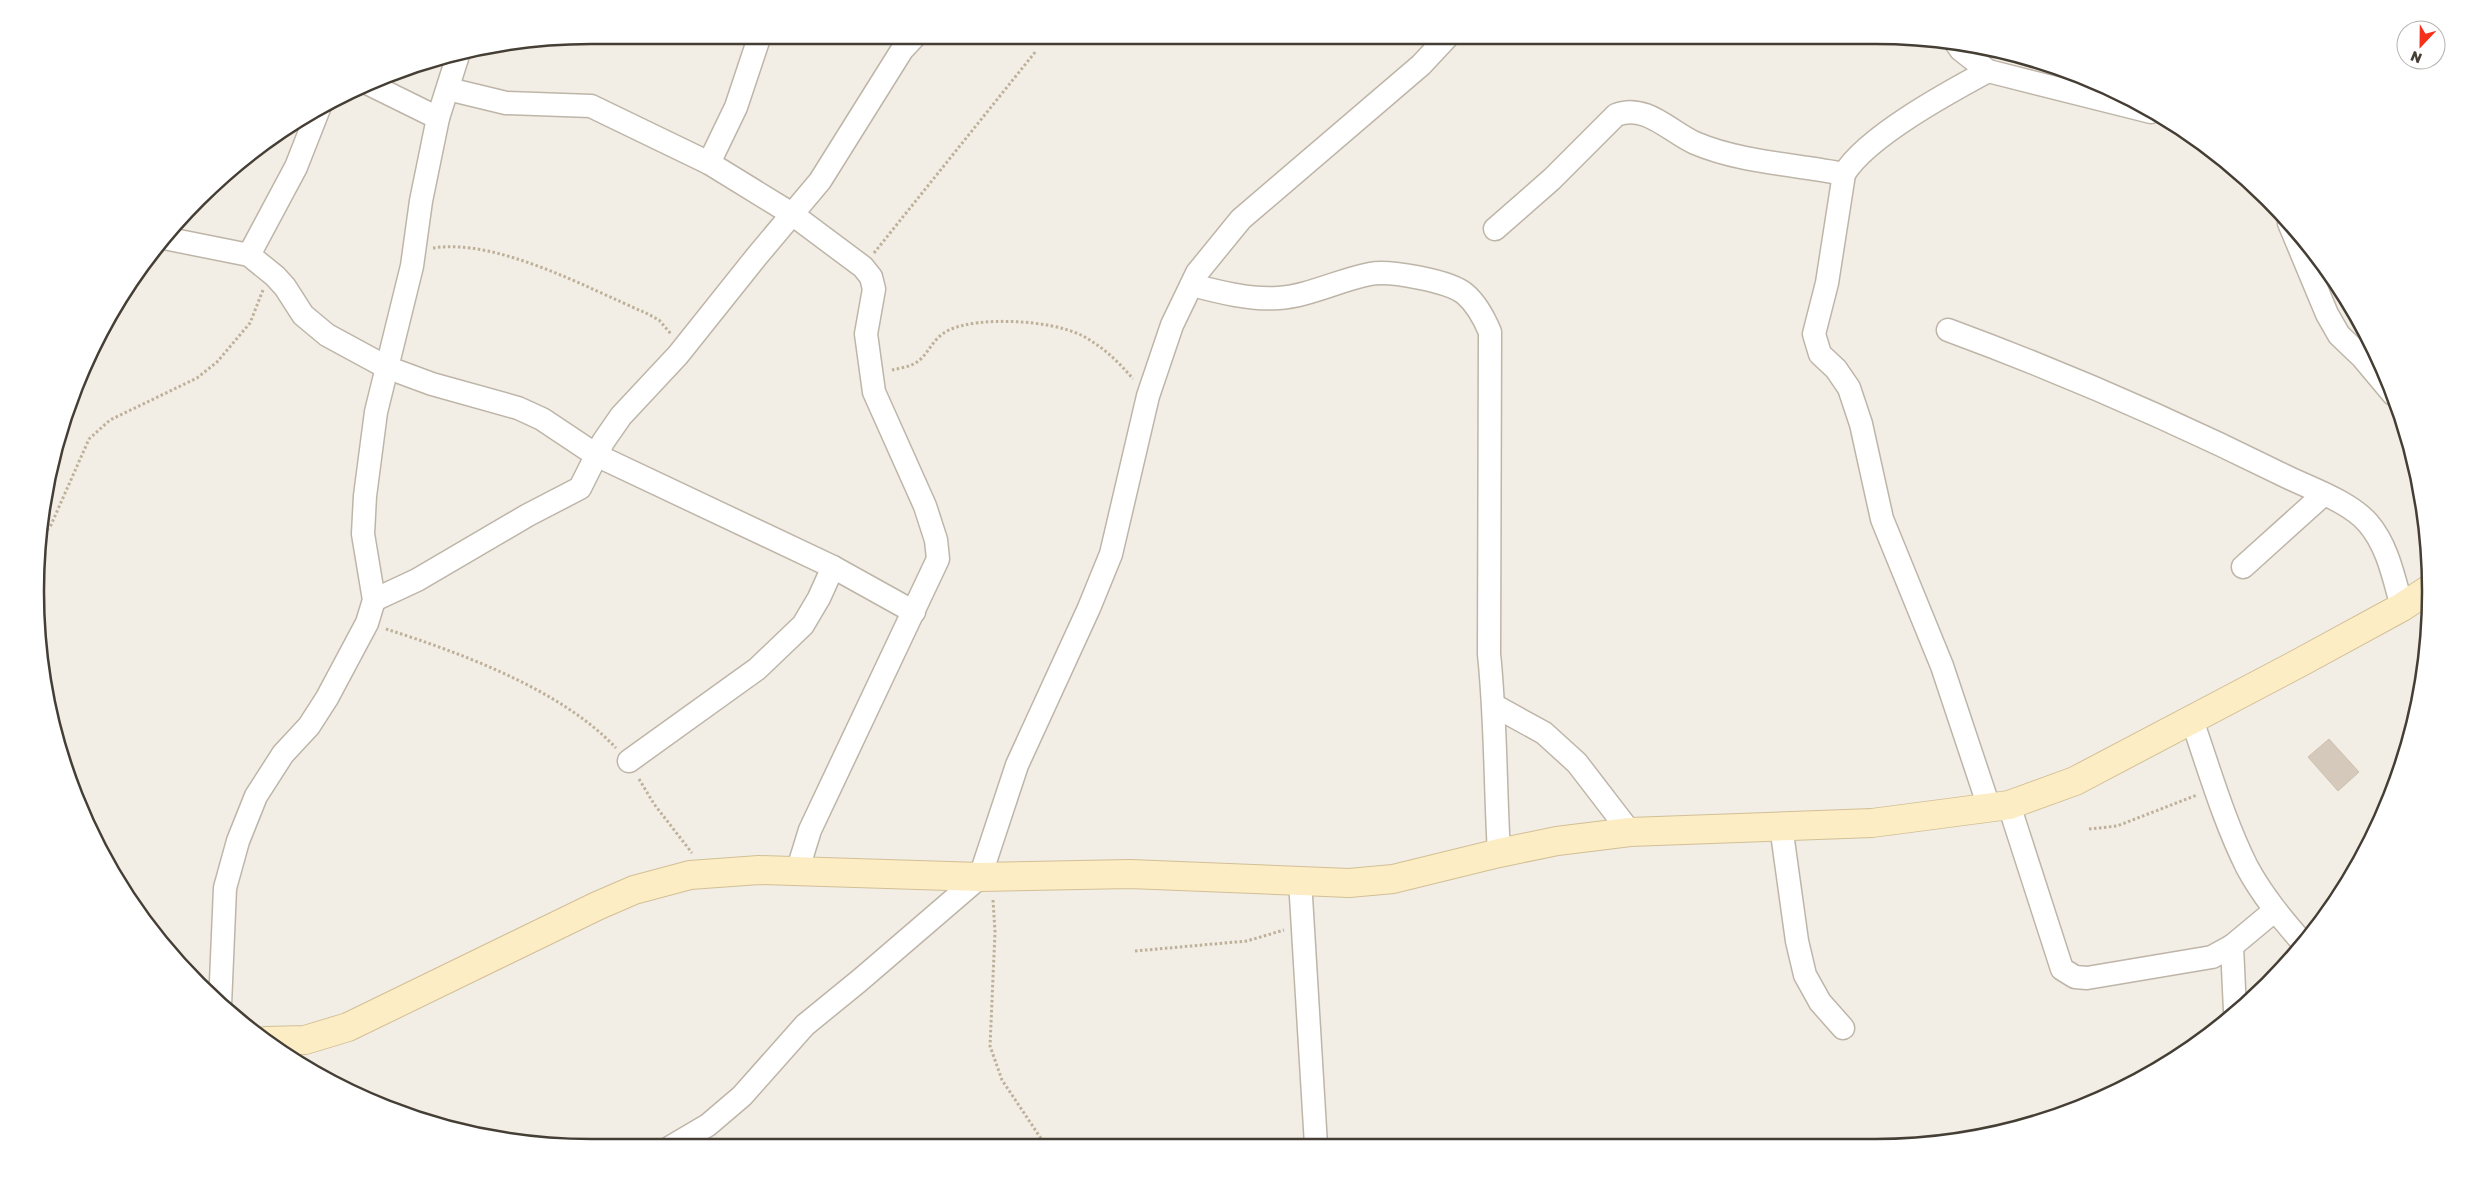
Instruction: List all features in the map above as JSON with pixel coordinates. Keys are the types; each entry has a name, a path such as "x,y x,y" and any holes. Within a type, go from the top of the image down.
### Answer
{"main road":[{"path":"278,1041 305,1040 348,1028 597,906 634,890 690,875 759,870 985,877 1130,874 1349,882 1393,879 1498,853 1557,841 1630,832 1872,823 1999,806 2075,781 2402,607 2422,594"}],"street":[{"path":"709,163 736,107 757,44"},
{"path":"374,600 417,580 528,514 580,488 609,431 678,356 820,181 908,44"},
{"path":"684,1139 708,1125 742,1096 805,1025 985,877 1017,765 1089,608 1111,554 1148,396 1172,325 1197,273 1241,219 1421,65 1441,44"},
{"path":"1962,51 1988,71 2129,106"},
{"path":"220,994 225,888 238,841 256,796 283,754 309,726 328,698 367,623 374,600 363,534 365,496 376,412 415,249 438,118 456,61"},
{"path":"1988,71 1953,90 1868,147 1852,161 1844,174 1830,265 1814,334 1820,354 1836,369 1850,388 1861,424 1882,519 1999,806 2062,969 2068,975 2087,978 2212,957 2232,946 2274,911"},
{"path":"376,88 438,118"},
{"path":"448,89 506,104 591,106 709,163 792,214 863,267 871,277 874,288 866,334 872,376 880,410 913,476 936,540 938,558 810,830 797,872"},
{"path":"1495,229 1552,179 1616,115 1626,111 1636,111 1651,116 1684,137 1710,148 1753,158 1844,174"},
{"path":"249,255 296,167 315,119"},
{"path":"172,240 249,255 275,276 285,287 303,315 327,335 386,367 432,384 518,408 542,419 596,455 832,567 914,612"},
{"path":"2298,245 2327,314 2339,335 2369,357"},
{"path":"1192,285 1223,293 1278,298 1372,273 1403,274 1438,282 1464,293 1483,316 1490,332 1489,654 1495,706 1494,782 1498,853"},
{"path":"1948,330 2001,349 2161,417 2324,494 2368,523 2389,560 2402,607"},
{"path":"2243,567 2324,494"},
{"path":"629,761 757,669 803,625 819,598 832,567"},
{"path":"1495,706 1544,734 1577,763 1630,832"},
{"path":"2192,720 2216,788 2248,868 2274,911 2298,938"},
{"path":"1781,826 1796,941 1805,975 1820,1002 1843,1028"},
{"path":"1300,880 1316,1139"},
{"path":"2232,946 2235,1004"}],"path":[{"path":"863,267 1036,51"},
{"path":"415,249 454,245 468,246 531,264 659,320 669,331 678,356"},
{"path":"47,530 89,439 110,420 197,378 217,362 250,323 263,290 275,276"},
{"path":"872,376 918,362 938,336 962,325 1017,322 1045,325 1079,334 1102,347 1148,396"},
{"path":"367,623 427,642 486,666 562,704 598,728 629,761 654,804 706,874"},
{"path":"2089,829 2117,826 2216,788"},
{"path":"985,877 995,932 990,1046 1002,1080 1041,1139"},
{"path":"1135,952 1248,941 1304,924"}],"building":[{"path":"2329,739 2359,772 2338,791 2308,757"}]}
